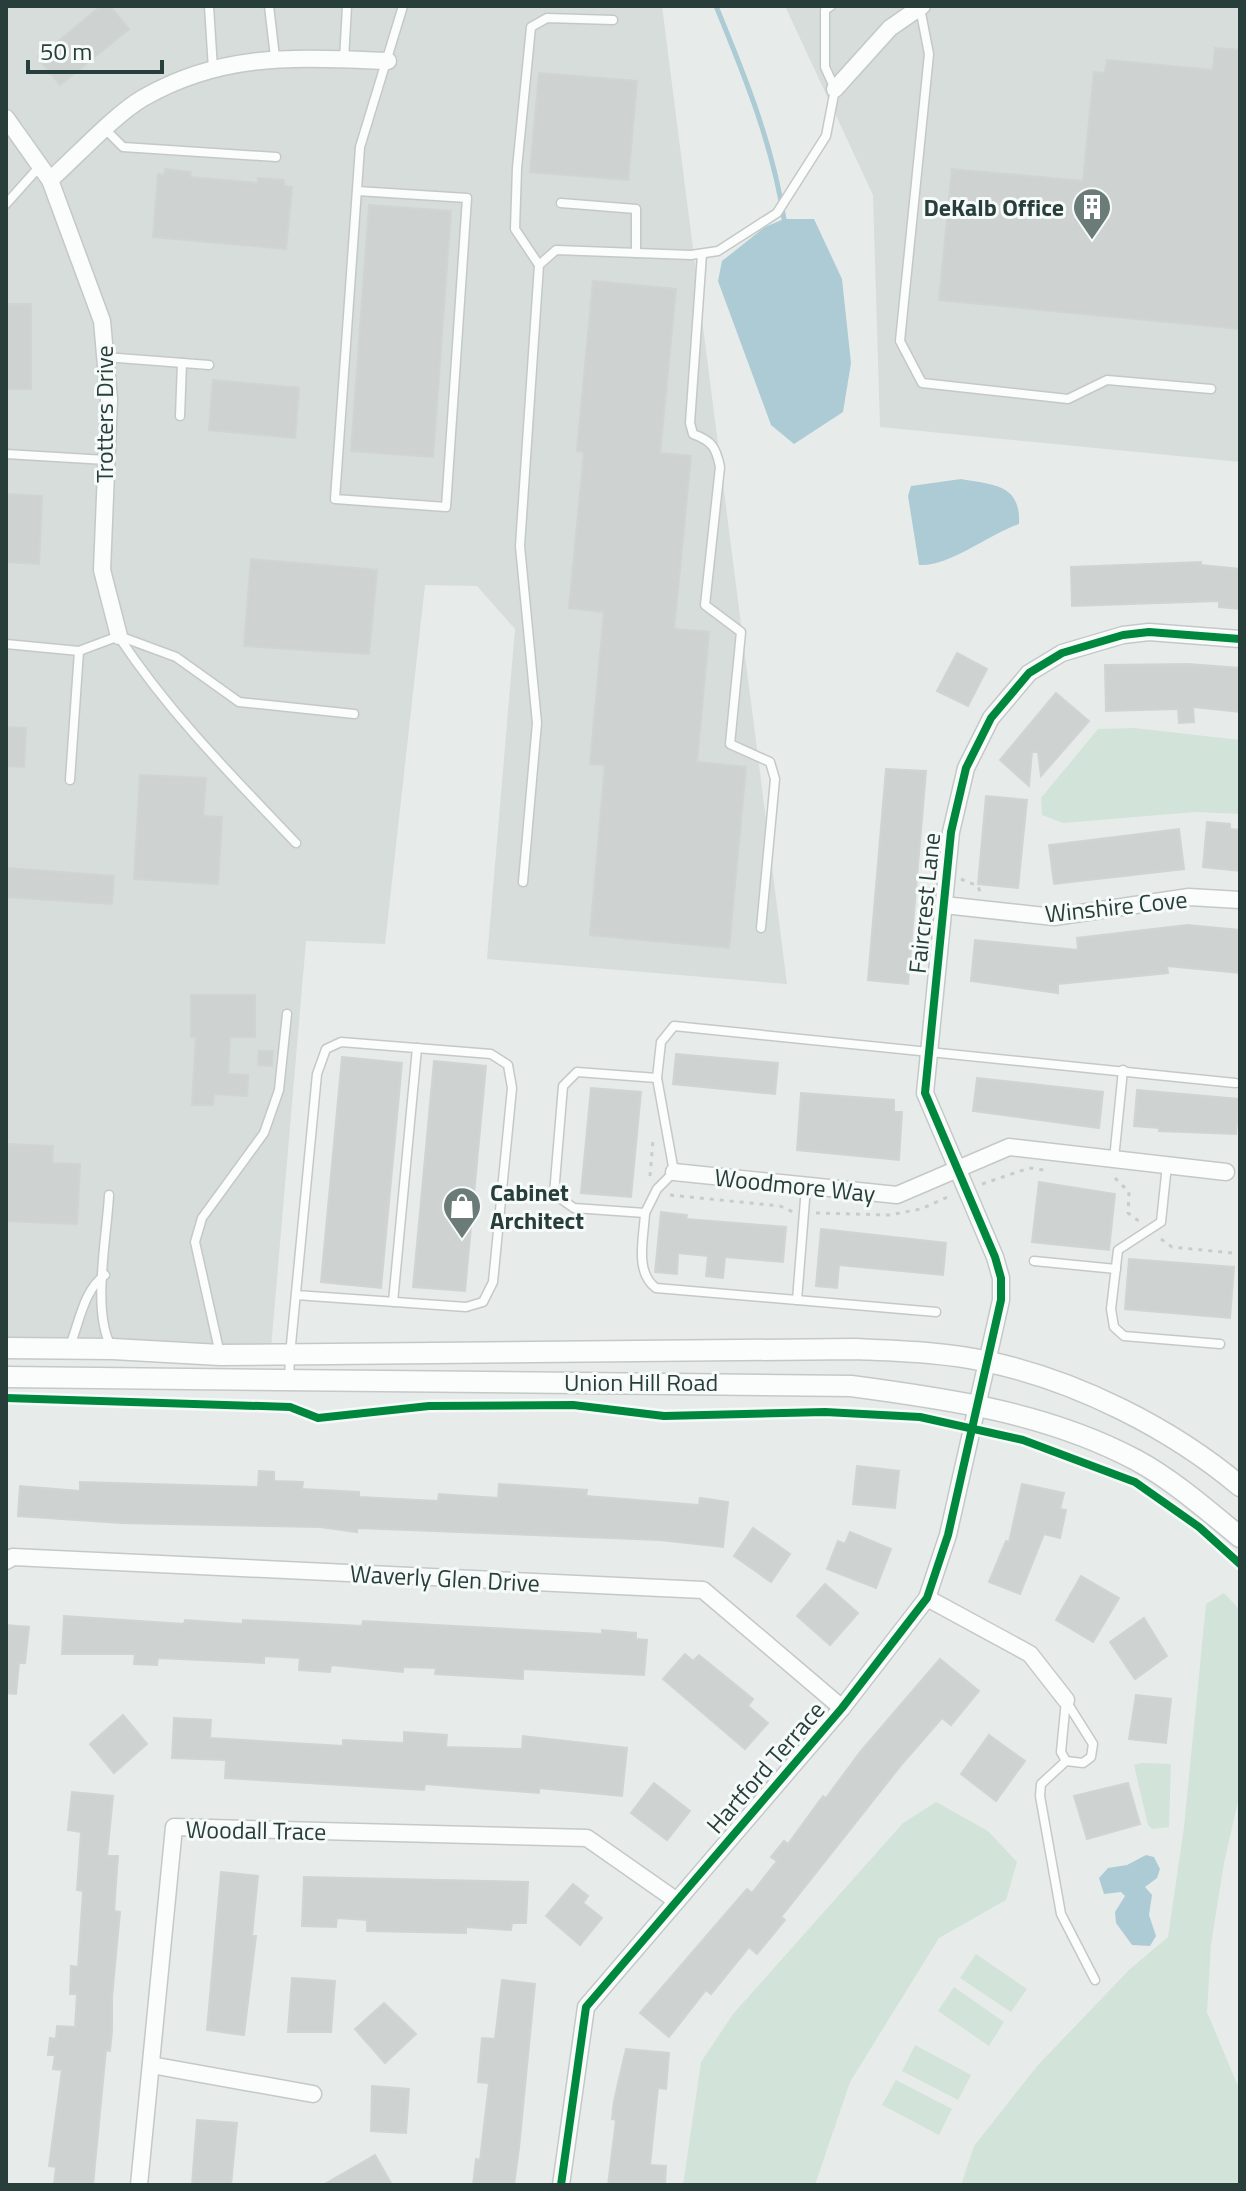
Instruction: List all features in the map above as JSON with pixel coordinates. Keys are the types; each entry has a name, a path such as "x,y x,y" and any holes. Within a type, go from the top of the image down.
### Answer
{"street":[{"path":"835,89 890,28 921,7"},
{"path":"50,180 141,99 213,69 275,57 388,61"},
{"name":"Trotters Drive","path":"6,118 50,180 102,321 109,399 102,570 119,636"},
{"name":"Faircrest Lane","path":"988,1362 1001,1300 1001,1278 925,1093 951,832 966,768 991,718 1029,673 1062,653 1123,635 1149,632 1240,639"},
{"name":"Winshire Cove","path":"944,905 1054,917 1189,897 1240,900"},
{"name":"Woodmore Way","path":"674,1172 897,1195 1009,1147 1226,1172"},
{"name":"Union Hill Road","path":"6,1348 113,1349 220,1355 855,1349 988,1362 1067,1387 1132,1416 1179,1441 1240,1486"},
{"name":"Hartford Terrace","path":"561,2185 586,2007 842,1708 927,1598 948,1535 988,1362"},
{"name":"Union Hill Road","path":"6,1377 837,1385 979,1406 1045,1422 1138,1461 1240,1537"},
{"name":"Waverly Glen Drive","path":"6,1561 13,1557 703,1590 842,1708"},
{"path":"927,1598 1030,1654 1066,1700"},
{"name":"Woodall Trace","path":"139,2185 174,1827 587,1838 677,1901"},
{"path":"151,2065 313,2094"}],"lane":[{"path":"209,6 213,69"},
{"path":"269,6 275,57"},
{"path":"344,60 347,6"},
{"path":"357,191 467,198 446,507 335,499 360,147 403,6"},
{"path":"539,265 556,250 702,254 718,251 777,213 826,136 835,89 825,67 825,10 831,6"},
{"path":"921,7 929,54 900,341 922,383 1068,399 1107,380 1211,389"},
{"path":"523,882 537,723 520,546 539,265 515,229 517,168 531,27 547,18 613,20"},
{"path":"106,130 123,147 276,157"},
{"path":"6,204 40,166"},
{"path":"561,203 636,209 636,253"},
{"path":"702,254 690,423 693,434 710,441 720,467 705,605 741,632 730,744 770,762 775,779 761,928"},
{"path":"105,357 209,365"},
{"path":"180,416 182,363"},
{"path":"6,454 106,460"},
{"path":"119,636 156,692 185,727 296,843"},
{"path":"6,644 79,651 119,636 176,657 239,702 354,714"},
{"path":"70,780 79,651"},
{"path":"220,1355 195,1242 202,1218 264,1133 279,1090 287,1014"},
{"path":"936,1312 656,1288 646,1281 643,1269 645,1213 657,1189 674,1172 657,1078 661,1042 674,1026 1235,1083"},
{"path":"289,1379 290,1355 317,1074 326,1049 341,1042 491,1054 508,1065 510,1103 493,1282 483,1302 466,1307 296,1295"},
{"path":"393,1302 417,1048"},
{"path":"1114,1159 1123,1070"},
{"path":"645,1213 574,1208 554,1194 563,1086 577,1072 657,1078"},
{"path":"1167,1165 1161,1222 1118,1250 1112,1318 1114,1327 1124,1336 1220,1344"},
{"path":"797,1300 806,1187"},
{"path":"109,1195 100,1312 103,1333 113,1349"},
{"path":"1034,1261 1116,1269"},
{"path":"69,1348 87,1297 95,1282 105,1275"},
{"path":"1066,1700 1061,1752 1066,1761"},
{"path":"1066,1700 1093,1744 1091,1757 1083,1763 1066,1761 1041,1784 1040,1796 1061,1914 1095,1980"}],"shaded area":[{"path":"6,6 662,6 787,984 487,959 515,629 477,586 425,585 385,944 306,941 271,1348 6,1340"},
{"path":"785,6 1240,6 1240,462 880,427 873,195"}],"green space":[{"path":"1134,728 1240,740 1240,814 1195,812 1063,823 1042,815 1041,798 1098,729"},
{"path":"1224,1593 1240,1610 1240,1792 1224,1863 1211,1944 1207,2012 1240,2091 1240,2185 961,2185 974,2146 1038,2065 1130,1969 1168,1937 1184,1827 1206,1604"},
{"path":"1171,1764 1169,1827 1152,1829 1148,1825 1134,1765"},
{"path":"936,1802 988,1831 1017,1862 1006,1900 939,1938 850,2082 815,2185 683,2185 701,2062 733,2014 903,1823"},
{"path":"976,1954 1027,1989 1011,2012 960,1978"},
{"path":"954,1987 1004,2022 989,2046 938,2011"},
{"path":"915,2045 971,2075 958,2100 902,2071"},
{"path":"896,2080 952,2109 939,2135 882,2105"}],"water":[{"path":"784,219 814,219 842,279 851,363 843,412 794,444 771,425 718,281 722,261 765,227"},
{"path":"961,479 994,485 1010,494 1018,511 1019,524 956,556 919,565 908,496 911,486"},
{"path":"1146,1855 1154,1857 1160,1869 1157,1878 1145,1887 1152,1895 1149,1915 1156,1936 1150,1946 1132,1945 1116,1923 1115,1912 1125,1896 1121,1892 1104,1894 1099,1878 1108,1868 1127,1865"}],"building":[{"path":"101,6 110,6 129,29 60,85 38,58"},
{"name":"DeKalb Office","path":"1215,48 1240,50 1240,329 939,300 952,169 1083,181 1094,72 1105,73 1107,60 1213,70"},
{"path":"539,73 637,81 628,180 530,172"},
{"path":"165,169 191,172 190,177 258,183 258,178 284,180 284,186 292,187 286,249 153,237 158,174 164,175"},
{"path":"369,205 451,211 433,457 351,451"},
{"path":"593,281 676,289 660,453 691,456 674,629 709,632 697,762 746,767 729,948 590,935 605,765 590,764 604,612 569,608 584,452 577,451"},
{"path":"6,304 31,304 31,389 6,389"},
{"path":"213,380 299,388 295,438 209,430"},
{"path":"6,494 42,496 39,564 6,562"},
{"path":"251,559 377,570 369,654 244,646"},
{"path":"1201,562 1201,565 1240,569 1240,609 1219,607 1219,601 1072,606 1071,567"},
{"path":"957,653 987,669 968,706 937,691"},
{"path":"1188,664 1240,668 1240,712 1193,707 1194,722 1179,723 1178,709 1106,711 1105,665"},
{"path":"1056,693 1089,721 1041,776 1038,752 1032,752 1029,786 1000,760"},
{"path":"6,727 26,728 24,767 6,766"},
{"path":"886,769 926,771 908,984 868,980"},
{"path":"140,775 206,778 203,816 222,817 218,884 134,879"},
{"path":"986,796 1027,800 1018,888 978,884"},
{"path":"1207,822 1230,824 1230,829 1240,830 1240,871 1203,867"},
{"path":"1179,829 1184,869 1054,884 1049,845"},
{"path":"6,868 114,876 112,904 6,897"},
{"path":"1187,925 1240,930 1240,973 1167,966 1168,973 1058,984 1058,993 971,981 975,940 1078,950 1077,938"},
{"path":"191,995 255,995 255,1037 230,1037 228,1074 248,1075 247,1096 214,1094 213,1105 192,1105 196,1037 191,1037"},
{"path":"259,1051 273,1051 272,1066 258,1065"},
{"path":"676,1054 778,1063 775,1094 673,1084"},
{"path":"342,1057 402,1063 381,1288 321,1282"},
{"path":"434,1061 486,1066 465,1291 413,1287"},
{"path":"977,1078 1103,1092 1099,1128 973,1111"},
{"path":"591,1088 641,1092 631,1197 581,1193"},
{"path":"1137,1090 1239,1099 1236,1134 1159,1131 1159,1128 1134,1126"},
{"path":"801,1093 894,1100 894,1112 902,1112 899,1160 797,1150"},
{"path":"7,1144 53,1146 52,1163 80,1164 77,1224 6,1221"},
{"path":"1039,1182 1115,1194 1109,1250 1032,1242"},
{"path":"661,1212 687,1215 686,1219 786,1227 783,1262 725,1257 723,1278 706,1276 708,1256 678,1253 677,1274 655,1272"},
{"path":"821,1229 946,1243 943,1275 839,1265 837,1288 816,1286"},
{"path":"1129,1259 1234,1267 1230,1318 1125,1309"},
{"path":"857,1466 899,1471 895,1508 853,1504"},
{"path":"259,1471 274,1472 274,1481 303,1482 302,1489 359,1492 359,1497 438,1501 439,1494 498,1498 499,1484 587,1490 586,1496 699,1505 700,1498 728,1502 723,1547 660,1540 357,1528 357,1532 320,1527 121,1523 18,1516 20,1486 80,1491 80,1482 258,1487"},
{"path":"1022,1484 1064,1493 1060,1509 1066,1510 1060,1538 1044,1534 1020,1594 989,1582 1006,1541 1009,1542"},
{"path":"753,1528 790,1554 771,1582 734,1556"},
{"path":"850,1532 891,1549 876,1588 827,1569 838,1541 845,1544"},
{"path":"1081,1576 1119,1598 1093,1642 1056,1620"},
{"path":"825,1584 858,1613 830,1645 797,1616"},
{"path":"64,1616 184,1624 185,1620 243,1624 243,1620 362,1626 363,1621 602,1634 602,1630 636,1633 636,1639 647,1640 644,1675 523,1669 523,1679 435,1674 436,1668 403,1667 403,1672 331,1665 330,1672 299,1670 300,1658 264,1656 264,1663 158,1658 157,1665 134,1664 135,1654 62,1654"},
{"path":"1144,1618 1167,1656 1135,1679 1110,1642"},
{"path":"6,1625 29,1627 25,1663 19,1663 16,1694 6,1693"},
{"path":"685,1654 693,1661 699,1655 753,1699 748,1706 768,1723 745,1749 663,1679"},
{"path":"940,1659 979,1691 951,1725 942,1718 902,1764 781,1917 785,1920 757,1954 749,1947 711,1994 706,1990 669,2037 640,2013 747,1889 752,1893 777,1861 771,1857 784,1841 788,1844 823,1796 826,1798 861,1751"},
{"path":"1136,1695 1171,1699 1166,1743 1129,1739"},
{"path":"123,1715 147,1744 114,1773 90,1744"},
{"path":"174,1718 211,1720 210,1738 343,1746 343,1740 404,1743 404,1732 447,1735 446,1747 522,1749 523,1736 627,1748 622,1796 539,1788 539,1793 425,1784 424,1790 225,1778 226,1760 172,1758"},
{"path":"989,1735 1025,1761 996,1801 961,1774"},
{"path":"654,1783 690,1811 667,1840 631,1813"},
{"path":"1128,1783 1140,1824 1087,1839 1074,1796"},
{"path":"72,1792 113,1796 107,1856 118,1856 114,1911 120,1912 112,2031 110,2051 106,2050 93,2185 54,2185 56,2167 49,2166 62,2070 53,2069 55,2055 48,2055 50,2038 56,2039 57,2026 75,2027 77,1994 70,1994 71,1966 78,1967 83,1891 77,1890 81,1832 68,1830"},
{"path":"221,1872 258,1876 252,1936 256,1936 244,2035 207,2030"},
{"path":"304,1877 528,1882 526,1923 512,1923 511,1930 466,1927 466,1933 367,1931 367,1920 337,1918 336,1927 302,1926"},
{"path":"573,1884 588,1896 583,1903 602,1918 580,1945 546,1916"},
{"path":"292,1978 335,1981 331,2032 288,2032"},
{"path":"502,1980 535,1984 514,2185 473,2185 476,2159 480,2160 489,2083 478,2082 482,2038 495,2039"},
{"path":"384,2003 416,2034 385,2063 355,2029"},
{"path":"626,2049 669,2053 666,2089 658,2088 650,2165 666,2166 665,2185 608,2185 616,2120 612,2119 614,2101"},
{"path":"372,2086 409,2089 406,2133 371,2131"},
{"path":"197,2120 237,2123 231,2185 192,2185"},
{"path":"375,2155 392,2185 323,2185"}],"waterway":[{"path":"716,6 765,137 784,219"}],"cycle path":[{"path":"561,2185 586,2007 842,1708 927,1598 948,1535 1001,1300 1001,1278 995,1257 925,1093 951,832 966,768 991,718 1029,673 1062,653 1123,635 1149,632 1240,639"},
{"path":"6,1398 290,1407 318,1418 429,1406 573,1405 664,1416 825,1412 920,1417 1023,1440 1135,1482 1199,1527 1240,1564"}],"place":[{"name":"DeKalb Office","path":"1092,241"},
{"name":"Cabinet Architect","path":"462,1240"}]}
